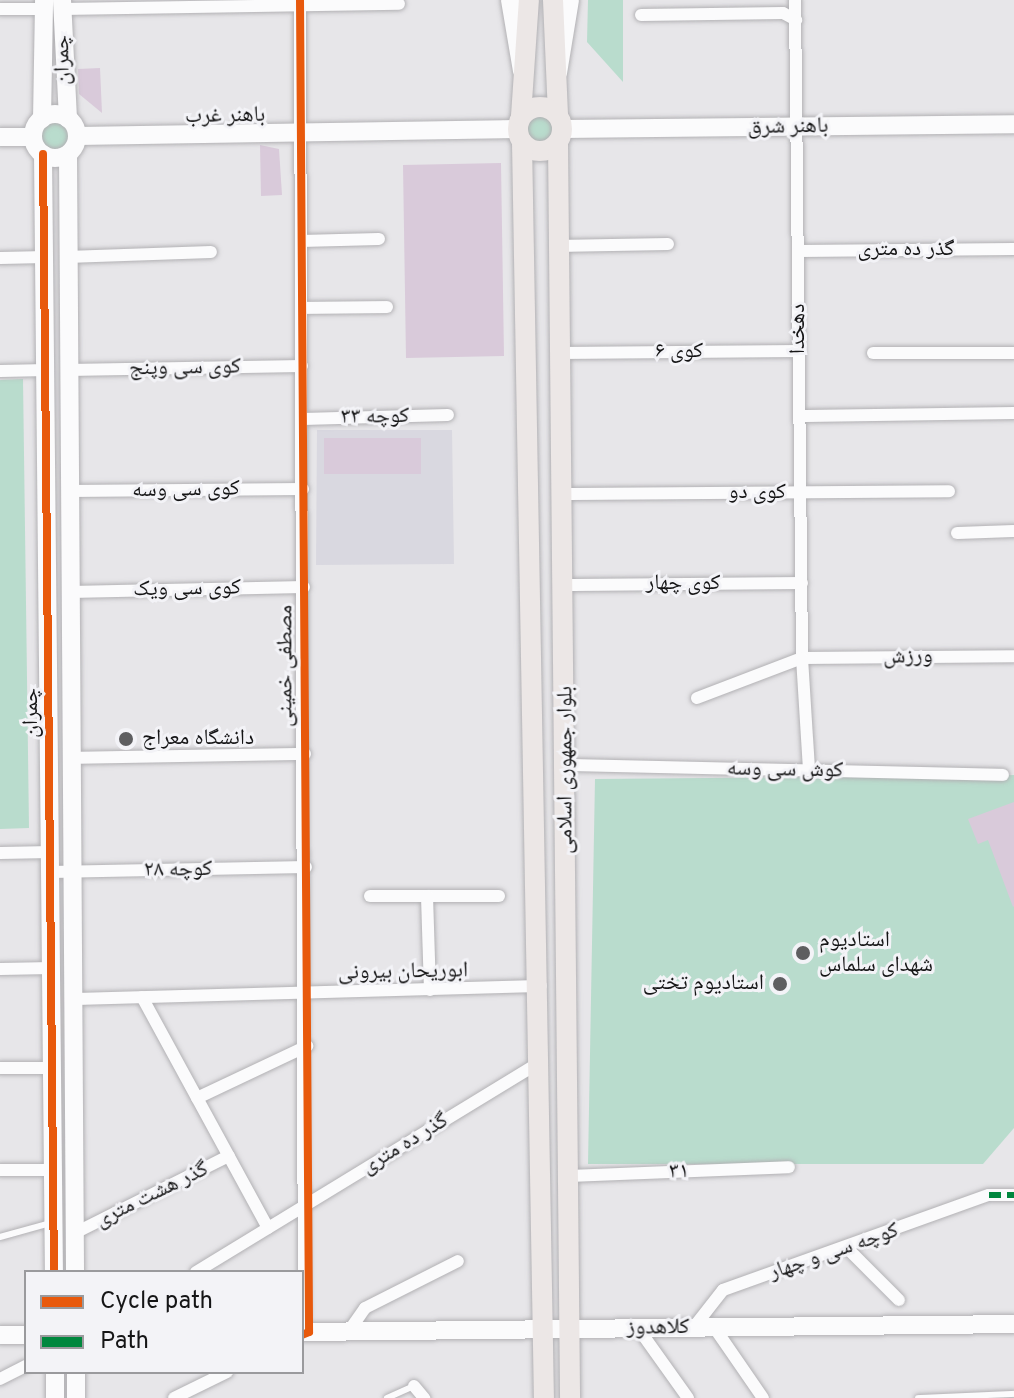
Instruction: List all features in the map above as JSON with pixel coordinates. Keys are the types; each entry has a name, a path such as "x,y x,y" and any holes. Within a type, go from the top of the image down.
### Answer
{"main road":[{"name":"بلوار جمهوری اسلامی","path":"529,0 520,129 542,986 544,1398"},
{"name":"بلوار جمهوری اسلامی","path":"553,0 559,129 556,246 564,494 570,1398"},
{"path":"539,107 559,129 540,151 520,129 539,107"}],"street":[{"path":"510,0 510,31 524,79"},
{"path":"556,80 570,0"},
{"name":"دهخدا","path":"795,0 802,658"},
{"name":"مصطفی خمینی","path":"300,3 308,1203 304,1333"},
{"path":"0,9 53,4 399,4"},
{"name":"چمران","path":"53,4 68,119"},
{"name":"چمران","path":"42,119 53,4"},
{"path":"641,15 783,13 796,20"},
{"path":"42,119 68,119 77,136 68,154 43,154 33,137 42,119"},
{"name":"باهنر شرق","path":"559,129 1014,124"},
{"name":"باهنر غرب","path":"77,136 520,129"},
{"path":"0,137 33,137"},
{"name":"چمران","path":"43,154 54,1270"},
{"name":"چمران","path":"68,154 75,1270"},
{"path":"301,241 379,239"},
{"path":"556,246 668,244"},
{"name":"گذر ده متری","path":"799,251 1014,249"},
{"path":"0,258 211,252"},
{"path":"302,308 387,307"},
{"name":"کوی ۶","path":"559,353 799,351"},
{"path":"873,353 1014,353"},
{"name":"کوی سی وپنج","path":"68,370 302,366"},
{"path":"0,371 68,370"},
{"path":"800,416 1014,413"},
{"name":"کوچه ۳۳","path":"303,419 448,415"},
{"name":"کوی سی وسه","path":"69,491 303,489"},
{"name":"کوی دو","path":"564,494 949,491"},
{"path":"957,533 1014,531"},
{"name":"کوی چهار","path":"565,585 802,583"},
{"name":"کوی سی ویک","path":"70,592 304,587"},
{"name":"ورزش","path":"802,658 1014,656"},
{"path":"697,698 802,658 809,770"},
{"path":"71,758 305,754"},
{"name":"کوش سی وسه","path":"566,765 1003,775"},
{"path":"0,853 71,852"},
{"name":"کوچه ۲۸","path":"51,872 306,867"},
{"path":"370,896 499,896"},
{"path":"427,896 430,990"},
{"path":"0,969 52,968"},
{"name":"ابوریحان بیرونی","path":"73,999 542,986"},
{"path":"142,997 268,1228"},
{"path":"52,999 73,999"},
{"path":"197,1098 307,1046"},
{"name":"گذر ده متری","path":"199,1270 542,1060"},
{"path":"0,1068 53,1068"},
{"name":"گذر هشت متری","path":"75,1233 229,1156"},
{"name":"۳۱","path":"569,1176 789,1167"},
{"path":"0,1170 53,1170"},
{"name":"کوچه سی و چهار","path":"694,1327 723,1290 848,1249 989,1195 1014,1195"},
{"path":"848,1249 899,1300"},
{"path":"349,1331 365,1308 458,1261"},
{"name":"کلاهدوز","path":"304,1333 1014,1324"},
{"path":"714,1327 763,1398"},
{"path":"638,1328 688,1398"},
{"path":"0,1335 24,1335"},
{"path":"0,1379 24,1367"},
{"path":"55,1374 55,1398"},
{"path":"76,1374 76,1398"},
{"path":"174,1398 223,1374"},
{"path":"414,1386 424,1398"}],"lane":[{"path":"0,1237 54,1223"},
{"path":"387,1398 414,1386"},
{"path":"918,1398 1014,1394"}],"shaded area":[{"path":"317,430 452,430 454,564 316,565"}],"green space":[{"path":"588,0 623,0 623,82 587,42"},
{"path":"539,111 552,116 557,129 552,142 539,147 526,142 521,129 526,116"},
{"path":"55,121 66,125 70,136 66,147 55,151 44,147 40,136 44,125"},
{"path":"23,379 29,828 0,829 0,380"},
{"name":"استادیوم شهدای سلماس","path":"1014,775 1014,1128 983,1164 588,1164 595,779"}],"building":[{"path":"100,68 102,113 79,94 78,69"},
{"path":"260,145 279,149 282,195 261,196"},
{"path":"501,163 504,356 406,358 403,165"},
{"path":"324,438 421,438 421,474 324,474"},
{"path":"1014,802 1013,907 988,840 978,844 968,819"}],"marked path":[{"path":"989,1195 1014,1195"}],"cycle path":[{"path":"300,0 309,1332 304,1334"},
{"path":"43,154 54,1270"}],"place":[{"name":"دانشگاه معراج","path":"126,739"},
{"name":"استادیوم شهدای سلماس","path":"803,953"},
{"name":"استادیوم تختی","path":"780,984"}]}
